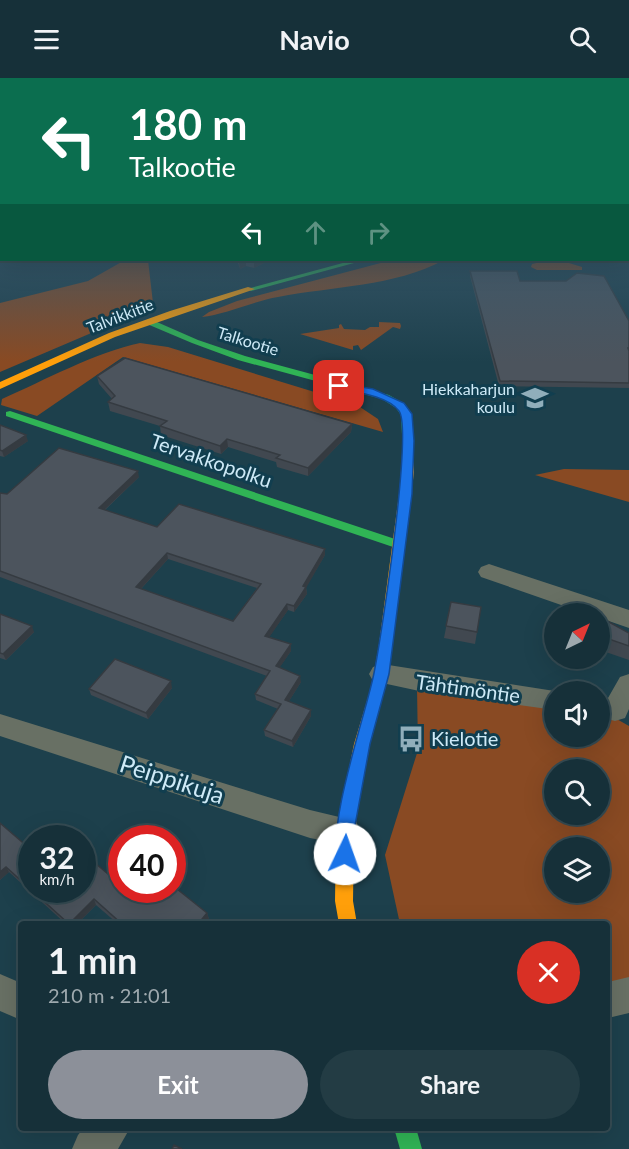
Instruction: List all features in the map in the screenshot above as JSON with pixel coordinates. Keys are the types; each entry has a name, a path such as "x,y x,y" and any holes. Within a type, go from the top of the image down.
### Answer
{"street":[{"name":"Talvikkitie","path":"0,387 100,340 150,322 303,274 353,262"},
{"name":"Talkootie","path":"150,322 203,344 339,386 370,391 400,405 407,414 408,472 382,674 362,744 345,831 344,901 347,921"},
{"name":"Talkootie","path":"339,386 390,416 407,434"},
{"name":"Tervakkopolku","path":"10,414 400,545"},
{"path":"489,572 629,620"},
{"name":"Tähtimöntie","path":"382,674 544,698"},
{"path":"615,712 629,684"},
{"name":"Peippikuja","path":"0,725 310,824 345,831"},
{"path":"0,992 18,1001"},
{"path":"610,1000 629,995"},
{"path":"92,1149 107,1131"},
{"path":"406,1131 411,1149"}],"shaded area":[{"path":"122,262 148,262 153,303 144,304 89,334 0,372 0,303 88,281"},
{"path":"385,262 440,262 425,269 384,281 278,297 202,317 237,301"},
{"path":"569,263 582,267 582,270 537,270 531,267 532,264"},
{"path":"379,322 400,323 401,326 400,329 393,327 361,350 358,345 353,346 353,350 300,334 339,328 341,324 344,329 365,330 370,327 379,327"},
{"path":"140,343 168,347 357,405 378,419 383,432 123,357 37,416 1,405 2,399 70,368 105,353"},
{"path":"564,469 629,470 629,502 535,475"},
{"path":"417,687 544,705 544,747 610,747 610,715 629,726 629,978 610,983 610,921 399,921 385,855 418,750"}],"building":[{"path":"470,271 517,271 520,281 566,281 577,273 604,276 629,321 629,383 500,381"},
{"path":"125,358 352,424 308,468 276,458 280,455 227,439 220,446 160,426 167,421 108,402 115,396 97,376"},
{"path":"0,425 26,435 2,451 0,450"},
{"path":"59,448 138,471 99,508 157,527 179,504 325,549 294,606 287,604 265,636 291,644 276,666 300,676 285,700 311,710 292,741 264,730 281,704 255,694 270,671 0,571 0,493 7,494","holes":["167,553 261,584 233,621 136,587"]},
{"path":"451,602 481,607 477,632 446,626"},
{"path":"0,614 32,626 3,654 0,653"},
{"path":"610,623 629,633 629,646 610,639"},
{"path":"115,659 171,681 146,713 89,689"},
{"path":"0,823 18,838 18,878 6,867 0,872"},
{"path":"96,864 108,874 108,903 186,903 186,896 207,913 200,921 119,921 96,901"},
{"path":"46,903 90,903 72,921 66,921"}],"traffic: fast":[{"path":"251,289 353,262"},
{"path":"150,322 195,342 242,358 386,397 400,406 406,415 408,454"},
{"path":"10,414 400,545"},
{"path":"406,1131 411,1149"}],"traffic: slow":[{"path":"0,386 112,335 251,289"},
{"path":"347,921 344,901 345,831 362,744 382,674 408,472 408,454"}],"place":[{"name":"Hiekkaharjun koulu","path":"535,398"},
{"name":"Kielotie","path":"411,739"}],"route":[{"path":"339,386 370,391 389,399 400,405 407,414 409,423 406,494 382,674 362,744 345,831 345,854"}]}
